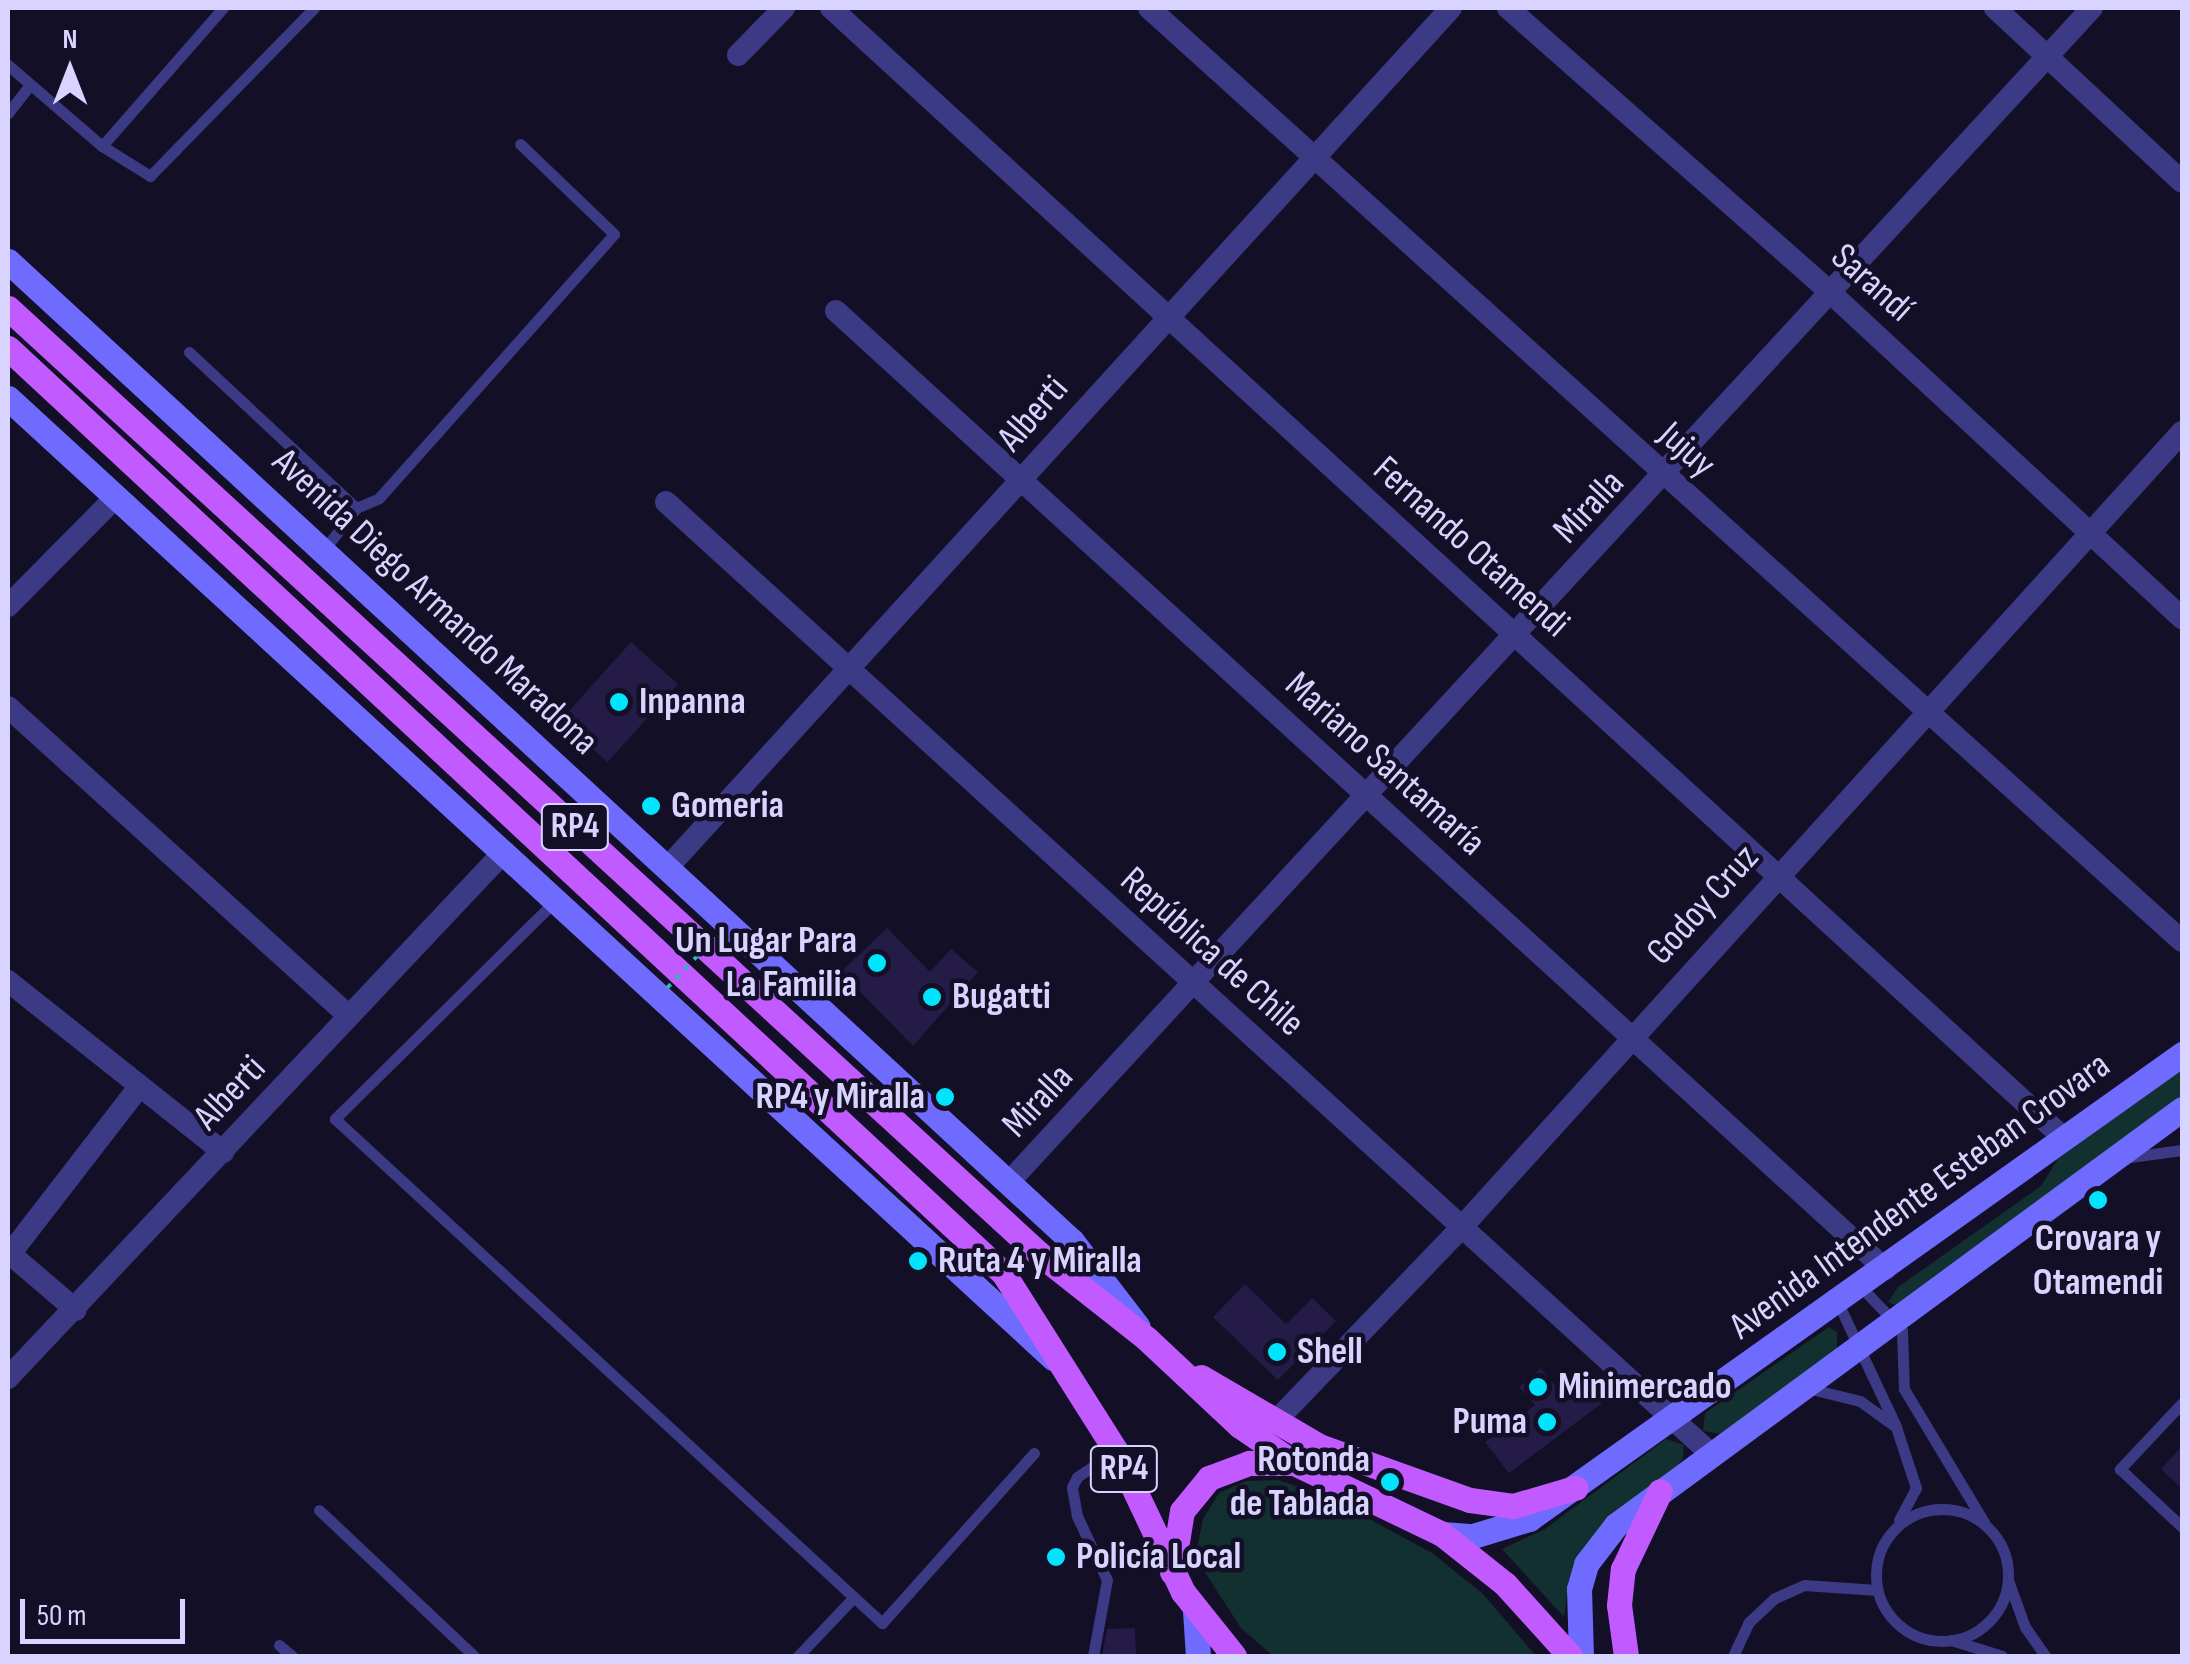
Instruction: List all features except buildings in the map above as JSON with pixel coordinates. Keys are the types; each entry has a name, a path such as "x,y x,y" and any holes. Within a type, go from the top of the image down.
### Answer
{"main road":[{"name":"Avenida Diego Armando Maradona","path":"8,308 1037,1252 1154,1346 1240,1426 1294,1463"},
{"name":"RP4","path":"8,348 1004,1274 1116,1451 1172,1572 1195,1611 1234,1656"},
{"path":"1154,1346 1275,1422 1336,1453 1492,1505 1514,1506 1575,1488"},
{"path":"1172,1572 1182,1511 1209,1478 1249,1463 1294,1463"},
{"name":"RP4","path":"1294,1463 1442,1534 1505,1584 1570,1656"},
{"path":"1626,1656 1619,1605 1622,1569 1660,1491"}],"street":[{"path":"738,55 784,8"},
{"name":"Fernando Otamendi","path":"831,8 1163,318 1780,872 2065,1139"},
{"name":"Jujuy","path":"1149,8 1664,478 2182,941"},
{"name":"Alberti","path":"668,867 1021,481 1163,318 1451,8"},
{"name":"Sarandí","path":"1508,8 1833,294 2182,618"},
{"path":"1995,8 2182,182"},
{"name":"Miralla","path":"1009,1182 1370,798 2092,8"},
{"name":"Avenida Diego Armando Maradona","path":"8,260 1009,1182 1072,1242 1154,1346"},
{"name":"Mariano Santamaría","path":"836,311 1885,1270"},
{"path":"8,398 552,903 1068,1371"},
{"name":"Godoy Cruz","path":"1275,1422 1461,1228 1926,709 2182,432"},
{"path":"8,606 16,580 116,497"},
{"name":"República de Chile","path":"666,502 1711,1454"},
{"path":"8,707 349,1016"},
{"name":"Alberti","path":"8,1378 502,854"},
{"path":"8,981 223,1152"},
{"name":"Avenida Intendente Esteban Crovara","path":"1442,1534 1505,1529 1575,1488 2182,1054"},
{"path":"76,1310 9,1253 140,1087"},
{"path":"1580,1656 1578,1625 1586,1564 1616,1526 2182,1109"},
{"path":"1195,1611 1198,1656"}],"lane":[{"path":"102,146 224,8"},
{"path":"8,65 102,146 141,174 160,171 314,8"},
{"path":"8,112 29,86"},
{"path":"324,550 356,508 379,498 614,234 520,144"},
{"path":"189,352 356,508"},
{"path":"552,903 334,1119 882,1622 1034,1452"},
{"path":"2116,1160 2182,1150"},
{"path":"1861,1287 1902,1330 1904,1389 1985,1524 1999,1540 2024,1627 2045,1656"},
{"path":"1838,1303 1896,1427 1916,1488 1881,1547 1877,1590 1884,1608 1913,1634 1951,1640 2002,1656"},
{"path":"1802,1387 1860,1400 1896,1427"},
{"path":"2182,1403 2120,1469 2182,1527"},
{"path":"1094,1656 1107,1580 1076,1516 1072,1487 1076,1476 1116,1451"},
{"path":"1894,1528 1919,1513 1949,1508 1985,1524"},
{"path":"318,1510 474,1656"},
{"path":"1951,1640 1990,1620 2008,1580"},
{"path":"1733,1656 1749,1622 1775,1598 1804,1585 1877,1590"},
{"path":"798,1656 854,1597"},
{"path":"279,1645 292,1656"}],"path":[{"path":"667,988 720,932"}],"green space":[{"path":"2182,1068 2182,1098 1895,1305 1888,1302 1898,1287 2041,1186 2058,1159"},
{"path":"1829,1327 1837,1332 1837,1349 1721,1434 1703,1431 1705,1413"},
{"path":"1666,1439 1684,1445 1683,1459 1569,1579 1564,1617 1502,1549 1545,1529"},
{"path":"1278,1480 1331,1498 1432,1553 1483,1594 1536,1656 1273,1656 1241,1628 1206,1574 1197,1548 1203,1519 1219,1493 1246,1481"}],"place":[{"name":"Inpanna","path":"619,702"},
{"name":"Gomeria","path":"651,806"},
{"name":"Un Lugar Para La Familia","path":"877,963"},
{"name":"Bugatti","path":"932,997"},
{"name":"RP4 y Miralla","path":"945,1097"},
{"name":"Crovara y Otamendi","path":"2098,1200"},
{"name":"Ruta 4 y Miralla","path":"918,1261"},
{"name":"Shell","path":"1277,1352"},
{"name":"Minimercado","path":"1538,1387"},
{"name":"Puma","path":"1547,1422"},
{"name":"Rotonda de Tablada","path":"1390,1482"},
{"name":"Policía Local","path":"1056,1557"}]}
